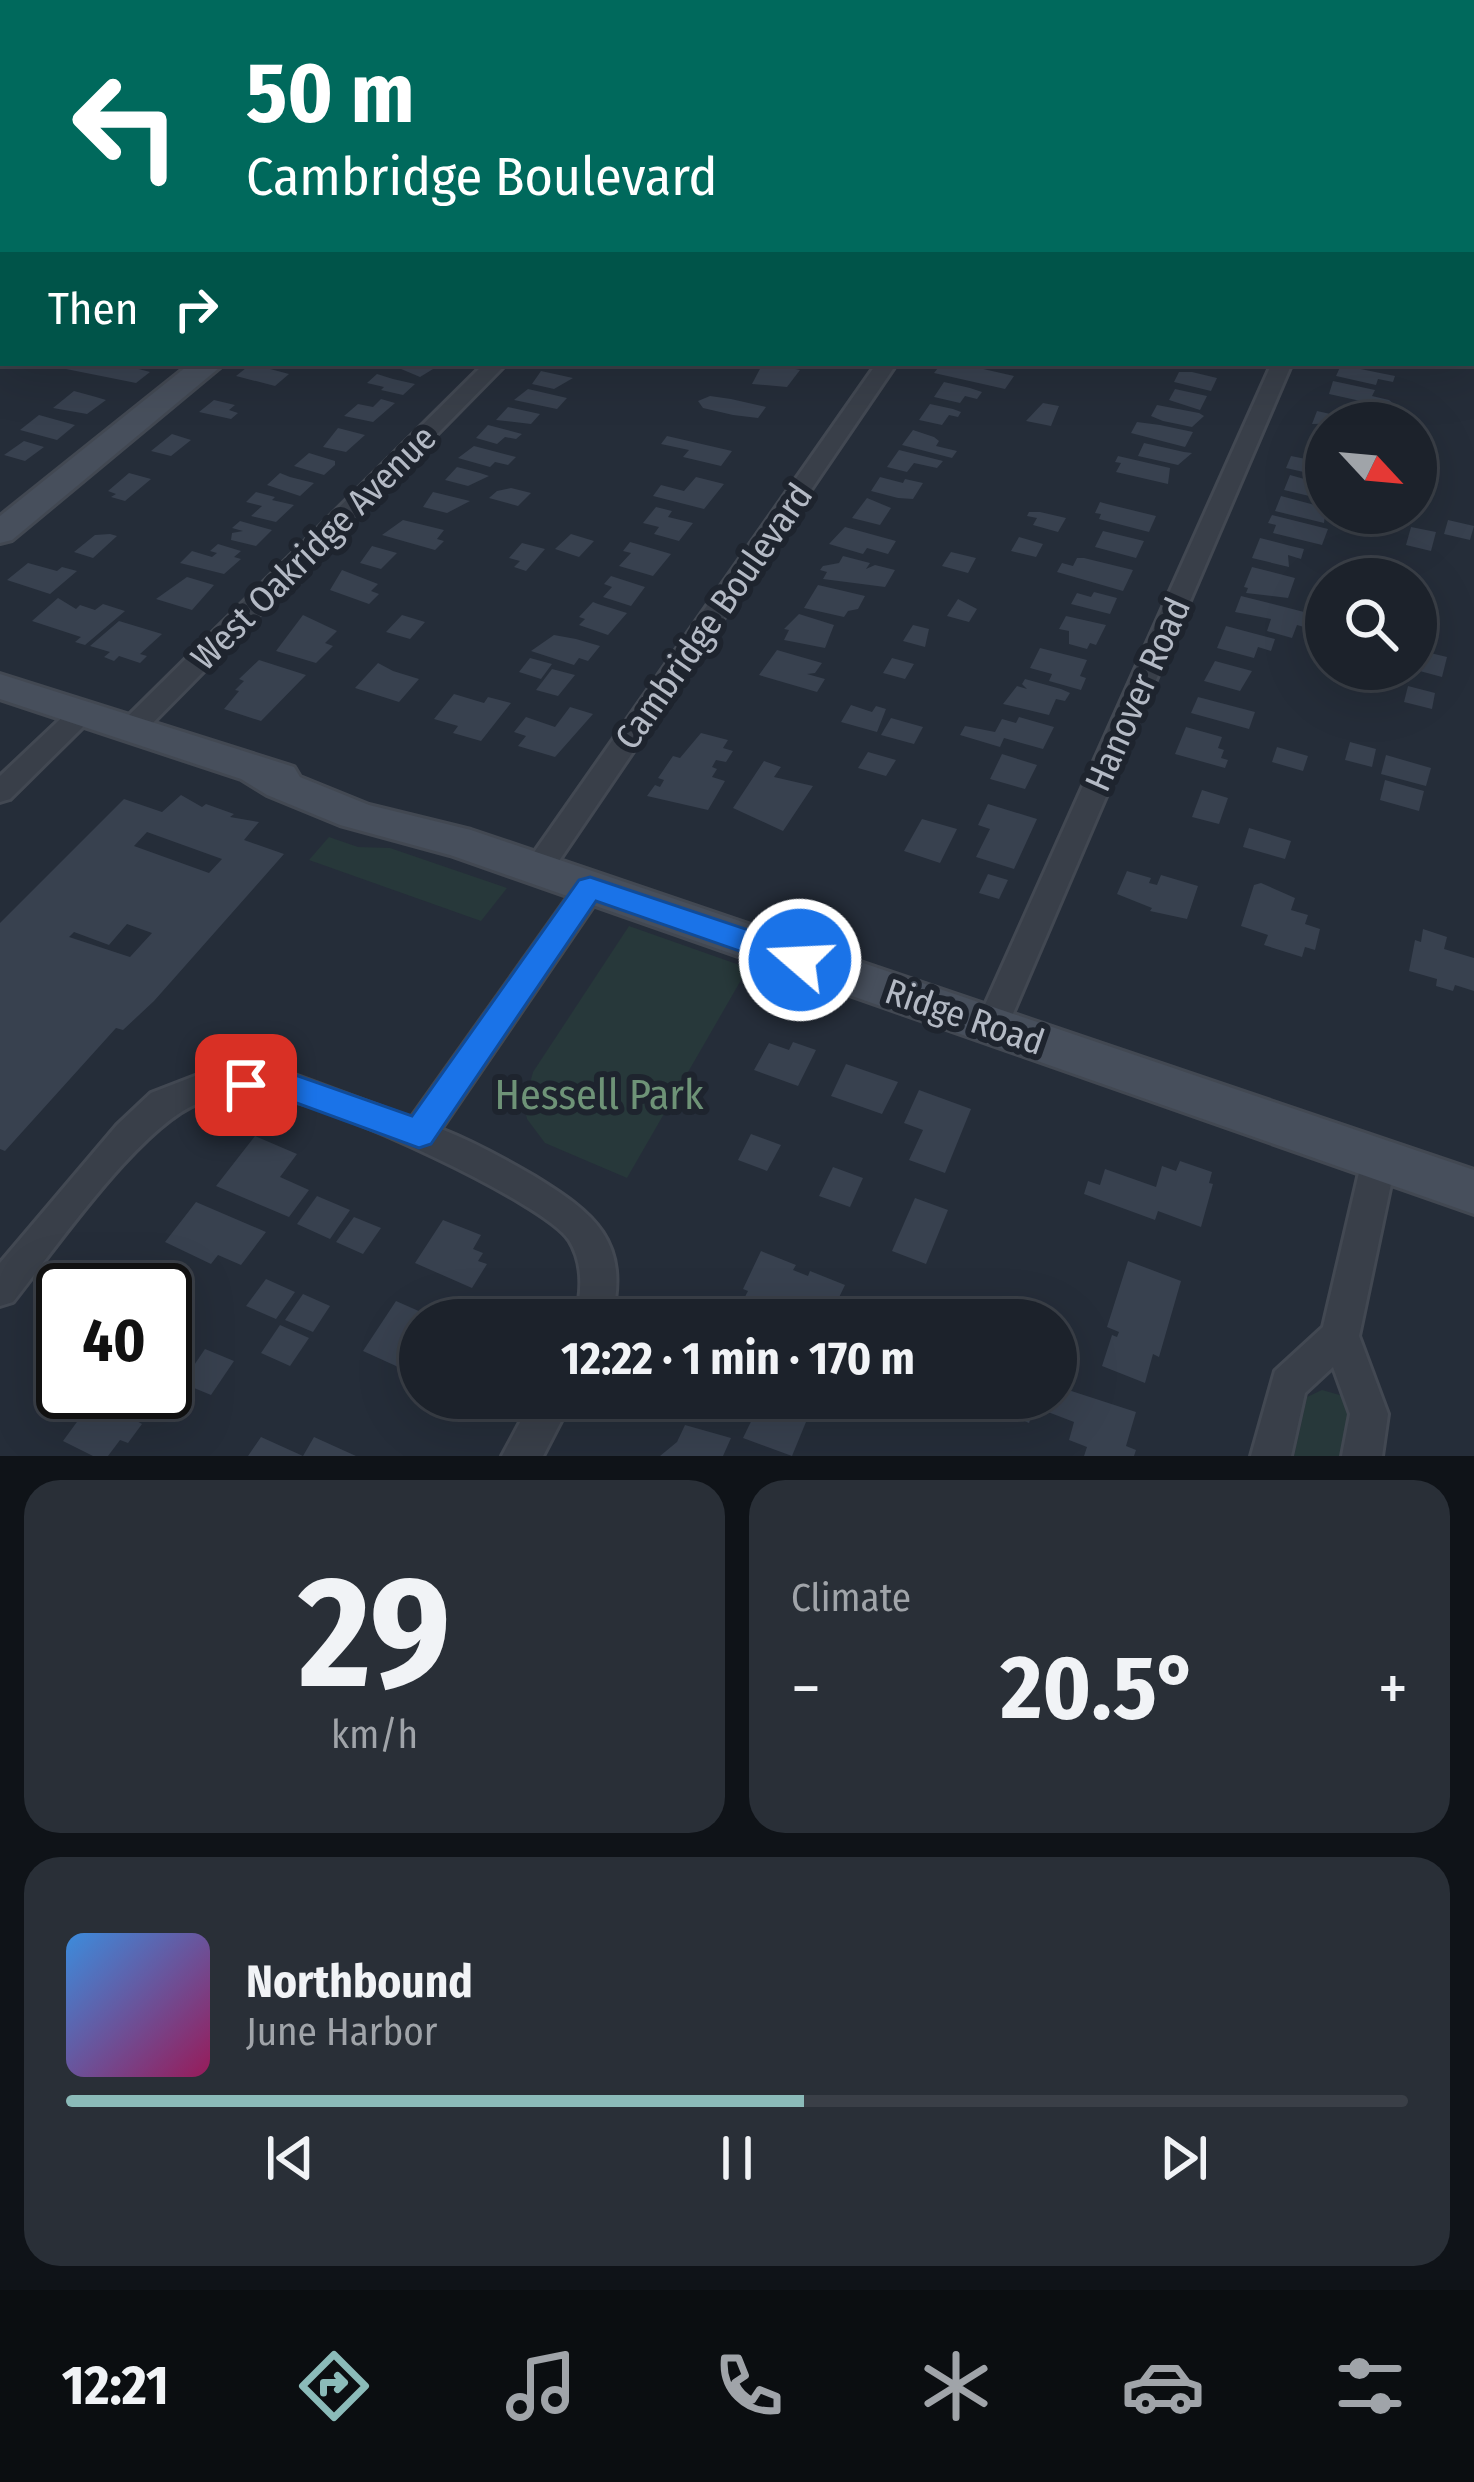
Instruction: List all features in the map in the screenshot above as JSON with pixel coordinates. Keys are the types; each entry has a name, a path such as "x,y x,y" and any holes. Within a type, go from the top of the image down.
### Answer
{"street":[{"path":"0,533 206,366"},
{"name":"West Oakridge Avenue","path":"130,730 494,366"},
{"name":"Cambridge Boulevard","path":"538,869 885,366"},
{"name":"Hanover Road","path":"992,1025 1281,366"},
{"name":"Ridge Road","path":"0,686 246,770 294,794 400,829 456,841 1474,1192"},
{"path":"0,792 81,713"},
{"path":"419,1133 590,888"},
{"path":"0,1290 129,1135 163,1103 207,1086 284,1085 419,1133 484,1163 574,1219 586,1234 598,1268 597,1299"},
{"path":"1361,1456 1370,1414 1340,1336 1378,1160"},
{"path":"1271,1456 1288,1384 1340,1336"},
{"path":"522,1456 542,1419"}],"green space":[{"path":"329,837 358,847 390,848 507,888 481,921 309,860"},
{"name":"Hessell Park","path":"629,926 748,968 627,1178 545,1143 527,1119 524,1104 533,1072"},
{"path":"1322,1390 1343,1396 1350,1421 1343,1456 1294,1456 1307,1397"}],"building":[{"path":"127,366 150,372 136,383 66,369"},
{"path":"248,366 289,374 275,386 236,376"},
{"path":"394,366 438,366 420,377"},
{"path":"761,366 800,370 787,387 752,384"},
{"path":"940,366 970,366 1014,376 1005,389 934,373"},
{"path":"1341,366 1346,366 1395,376 1393,382 1378,379 1376,385 1336,376"},
{"path":"541,371 573,378 554,389 532,384"},
{"path":"1179,372 1217,378 1211,391 1174,382"},
{"path":"377,374 415,384 403,395 381,390 384,387 367,383"},
{"path":"1333,381 1375,390 1372,396 1391,402 1365,402 1329,394"},
{"path":"944,382 982,392 977,399 965,396 960,403 934,397"},
{"path":"528,389 567,398 557,409 514,400"},
{"path":"1175,389 1207,396 1200,410 1169,400"},
{"path":"74,391 106,400 87,414 53,408"},
{"path":"710,396 766,407 758,418 733,415 703,408 698,401"},
{"path":"381,399 395,403 373,422 344,416 358,404 373,407"},
{"path":"214,400 235,405 229,410 238,413 231,419 199,412"},
{"path":"1043,403 1059,406 1051,426 1026,421"},
{"path":"930,404 961,412 958,417 949,415 942,425 919,420"},
{"path":"1157,405 1204,416 1192,427 1163,421 1151,416"},
{"path":"508,407 540,414 531,424 496,420"},
{"path":"39,415 75,425 57,440 20,430"},
{"path":"1137,422 1193,432 1185,447 1131,433"},
{"path":"488,425 522,434 497,444 476,438"},
{"path":"338,428 365,435 346,452 323,447"},
{"path":"913,430 934,437 939,441 936,446 957,451 952,458 902,445"},
{"path":"172,434 191,440 171,456 151,451"},
{"path":"667,436 732,451 721,466 683,457 689,450 661,444"},
{"path":"24,441 44,447 25,461 4,455"},
{"path":"1144,443 1192,453 1178,465 1138,456"},
{"path":"474,446 516,457 508,465 495,462 490,467 458,458"},
{"path":"899,450 943,461 937,468 914,463 907,472 887,467"},
{"path":"309,453 335,461 335,465 324,475 294,466"},
{"path":"1118,456 1170,468 1168,484 1116,472 1121,463 1115,462"},
{"path":"1291,456 1305,459 1305,472 1286,468"},
{"path":"457,467 489,476 468,486 445,480"},
{"path":"129,473 151,479 125,501 111,497 116,494 108,491"},
{"path":"280,473 314,483 300,496 267,485"},
{"path":"1290,475 1305,479 1305,495 1284,490"},
{"path":"696,477 724,484 704,509 653,496 661,485 684,491"},
{"path":"880,477 923,483 913,499 898,498 871,491"},
{"path":"511,488 531,493 518,506 489,498 497,491"},
{"path":"256,492 294,505 276,522 251,516 262,506 246,502"},
{"path":"433,492 470,501 447,513 423,507"},
{"path":"1281,496 1305,502 1305,518 1275,511"},
{"path":"867,498 891,508 880,525 852,518"},
{"path":"1100,502 1156,516 1149,532 1099,519 1101,514 1095,513"},
{"path":"656,507 672,511 668,517 693,523 679,541 654,534 659,527 643,523"},
{"path":"1029,512 1066,518 1058,532 1033,525 1037,518 1027,516"},
{"path":"1272,515 1305,523 1305,534 1326,534 1322,545 1273,533 1276,525 1268,523"},
{"path":"403,520 444,530 437,539 444,541 435,550 382,535"},
{"path":"1448,520 1474,526 1470,540 1444,534"},
{"path":"240,521 272,530 256,546 231,540 232,533 243,531 232,528"},
{"path":"845,527 896,541 888,554 867,548 863,554 829,544"},
{"path":"1103,531 1144,541 1136,558 1095,547"},
{"path":"571,534 594,541 579,557 555,549"},
{"path":"1409,534 1435,534 1431,551 1406,545"},
{"path":"95,535 117,536 93,558 74,552"},
{"path":"1019,537 1043,544 1036,557 1011,551"},
{"path":"1260,538 1304,549 1301,559 1288,555 1289,567 1252,558"},
{"path":"630,542 671,554 653,576 619,566 631,553 623,551"},
{"path":"522,543 545,549 526,571 514,567 520,561 509,558"},
{"path":"218,544 241,551 234,557 241,559 224,574 180,563 192,551 212,557 217,553 210,551"},
{"path":"372,546 397,553 381,569 360,563"},
{"path":"951,552 976,558 968,573 942,566"},
{"path":"843,556 870,563 866,569 875,565 895,570 885,587 823,579 827,572 820,570 823,566 839,563"},
{"path":"1077,558 1133,570 1123,591 1057,572 1062,563 1073,566"},
{"path":"28,563 77,571 50,594 7,580"},
{"path":"1252,567 1295,578 1288,598 1246,593"},
{"path":"342,570 378,584 371,591 379,594 369,604 330,590"},
{"path":"611,576 645,587 631,606 603,597 612,587 604,584"},
{"path":"187,577 214,585 192,610 156,599"},
{"path":"818,585 865,596 858,609 844,617 804,608"},
{"path":"1094,592 1117,598 1110,614 1071,604 1077,593 1091,597"},
{"path":"1241,596 1305,612 1305,624 1297,625 1292,638 1267,631 1271,619 1235,612"},
{"path":"58,598 76,609 80,605 95,610 103,604 125,611 85,645 75,642 81,637 32,621"},
{"path":"958,599 977,609 969,622 947,616"},
{"path":"593,602 627,613 608,635 579,625 585,619 579,617"},
{"path":"799,614 834,625 825,648 784,640 789,630 784,629"},
{"path":"303,615 337,631 325,643 333,646 316,663 276,651"},
{"path":"402,615 425,622 410,639 386,632"},
{"path":"1066,616 1106,625 1096,645 1090,643 1087,649 1069,644 1069,631 1059,629"},
{"path":"119,621 162,634 140,654 147,656 140,663 119,656 114,661 104,657 110,652 90,646"},
{"path":"913,625 929,629 925,647 903,641"},
{"path":"1226,626 1275,639 1271,651 1258,647 1254,658 1217,648"},
{"path":"554,635 600,646 588,661 579,658 574,665 531,651"},
{"path":"1040,648 1087,660 1080,676 1086,678 1081,690 1049,681 1052,674 1030,668"},
{"path":"777,650 822,663 815,673 807,674 825,679 817,692 759,675"},
{"path":"1437,655 1447,657 1442,677 1437,676"},
{"path":"530,658 552,664 541,679 519,672"},
{"path":"892,658 914,664 905,679 883,673"},
{"path":"259,660 306,675 261,721 224,709 244,681 239,679"},
{"path":"1215,661 1252,671 1240,691 1204,681"},
{"path":"378,663 419,679 399,702 355,688"},
{"path":"552,669 575,675 558,696 536,690"},
{"path":"1025,679 1070,693 1065,701 1056,699 1049,715 1003,704 1017,686 1027,689 1022,684"},
{"path":"1407,690 1435,693 1432,709 1404,702"},
{"path":"454,694 484,703 488,697 511,703 481,741 453,733 458,726 434,719"},
{"path":"1198,697 1255,712 1249,729 1191,713"},
{"path":"851,705 872,712 876,706 886,709 877,732 841,722"},
{"path":"570,707 593,714 555,757 518,746 526,736 514,732 526,717 555,727"},
{"path":"1019,717 1054,727 1043,749 1004,738 1000,747 960,735 965,726 995,732 1002,719 1016,723"},
{"path":"891,718 923,727 914,744 881,735"},
{"path":"1186,727 1222,737 1218,748 1224,750 1221,758 1228,760 1225,768 1175,754"},
{"path":"701,733 728,740 723,748 733,751 726,762 716,760 712,767 717,769 712,777 725,781 708,810 647,796 655,785 660,787 664,780 658,778 673,756 680,758"},
{"path":"1350,742 1376,749 1372,767 1345,760"},
{"path":"1277,747 1308,756 1303,771 1272,762"},
{"path":"868,752 896,760 886,776 858,768"},
{"path":"1002,754 1037,765 1025,789 990,779"},
{"path":"1386,755 1431,768 1426,786 1381,774"},
{"path":"764,761 781,767 774,777 813,786 783,831 733,808"},
{"path":"1385,780 1424,791 1419,811 1380,800"},
{"path":"1202,790 1228,798 1219,824 1192,817"},
{"path":"181,795 202,807 206,804 234,814 230,817 259,822 244,840 284,854 154,1001 123,1030 116,1028 5,1151 0,1149 0,923 124,799 162,812","holes":["147,832 222,859 209,873 134,846","127,924 152,933 130,957 69,937 74,932 109,945"]},
{"path":"988,804 1037,819 1014,869 976,857 990,829 978,825"},
{"path":"922,819 957,829 940,863 904,851"},
{"path":"1249,828 1291,841 1285,859 1243,847"},
{"path":"1127,871 1151,878 1149,883 1157,885 1161,875 1198,886 1187,919 1150,911 1152,908 1117,894"},
{"path":"988,874 1008,880 999,899 979,893"},
{"path":"1261,883 1295,898 1291,910 1308,915 1305,924 1320,929 1315,950 1305,947 1302,957 1264,945 1268,935 1241,926 1254,885"},
{"path":"1423,929 1447,937 1444,949 1474,958 1474,991 1436,986 1437,979 1409,971 1415,940 1421,942"},
{"path":"793,1042 816,1050 798,1086 754,1070 769,1043 789,1050"},
{"path":"846,1064 898,1082 882,1114 831,1096"},
{"path":"919,1090 971,1109 945,1173 909,1160 923,1130 904,1123"},
{"path":"751,1134 781,1145 767,1171 738,1160"},
{"path":"255,1136 297,1154 280,1177 309,1190 289,1217 216,1186"},
{"path":"1180,1161 1212,1172 1201,1227 1158,1211 1155,1220 1084,1194 1088,1181 1100,1185 1105,1169 1156,1187 1162,1166 1176,1171"},
{"path":"833,1167 863,1178 850,1207 819,1196"},
{"path":"317,1196 350,1210 330,1239 297,1224"},
{"path":"915,1198 948,1210 926,1264 892,1251"},
{"path":"196,1202 266,1232 241,1265 218,1255 211,1264 165,1242"},
{"path":"354,1217 381,1228 363,1254 336,1242"},
{"path":"443,1220 481,1235 473,1249 483,1253 478,1261 487,1264 472,1288 415,1263"},
{"path":"761,1251 796,1265 793,1270 808,1276 810,1271 845,1285 838,1299 744,1299 748,1291 743,1289"},
{"path":"1128,1261 1181,1281 1159,1357 1153,1354 1145,1383 1102,1366 1112,1335 1117,1337 1119,1332 1107,1327"},
{"path":"266,1279 295,1292 276,1319 246,1306"},
{"path":"303,1294 330,1306 313,1332 285,1320"},
{"path":"396,1301 399,1302 399,1367 363,1351"},
{"path":"280,1325 309,1338 290,1366 261,1353"},
{"path":"205,1349 234,1361 211,1395 192,1387 192,1368"},
{"path":"1077,1393 1136,1412 1126,1446 1136,1450 1134,1456 1084,1456 1087,1447 1069,1440 1074,1422 1066,1419 1077,1419"},
{"path":"79,1419 136,1419 142,1424 128,1443 120,1440 108,1456 93,1456 63,1441"},
{"path":"752,1419 806,1422 792,1456 743,1438"},
{"path":"685,1425 731,1438 723,1456 660,1456 677,1442"},
{"path":"261,1437 303,1456 248,1456"},
{"path":"314,1437 356,1456 303,1456"}],"route":[{"path":"246,1085 284,1085 419,1133 590,888 800,960"}]}
